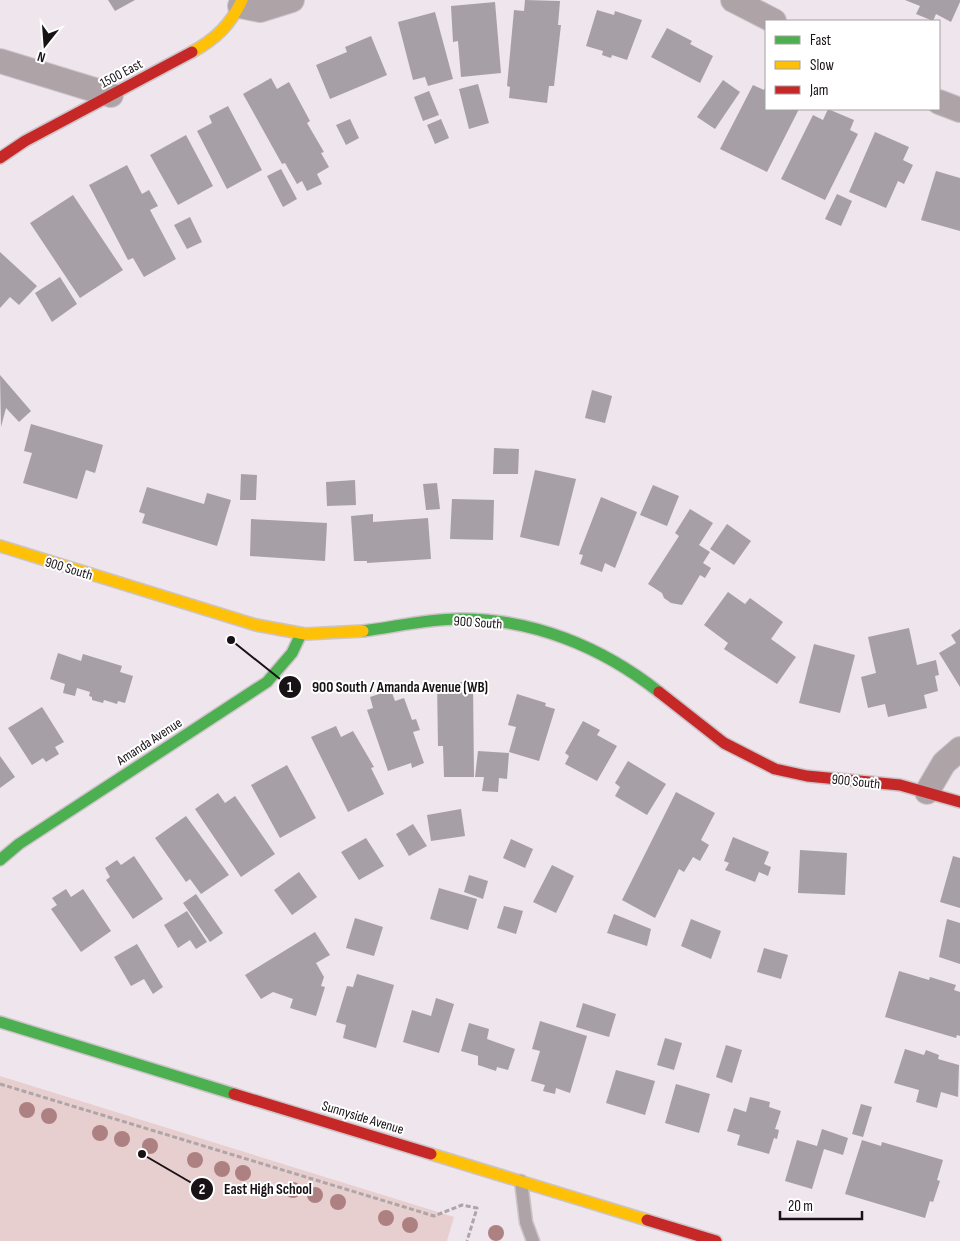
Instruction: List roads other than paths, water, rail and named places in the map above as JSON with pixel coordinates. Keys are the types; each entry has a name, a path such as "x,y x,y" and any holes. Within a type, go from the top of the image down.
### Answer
{"street":[{"path":"241,3 260,10 292,0"},
{"path":"733,0 772,20"},
{"name":"1500 East","path":"0,158 25,141 210,42 233,19 241,3"},
{"path":"0,61 112,95"},
{"path":"940,102 960,110"},
{"name":"900 South","path":"0,546 234,620 301,634 330,636 457,619 492,621 527,627 596,651 626,668 732,750 761,764 803,776 895,785 960,802"},
{"name":"Amanda Avenue","path":"0,860 19,844 267,682 292,653 301,634"},
{"path":"927,792 944,763 960,749"},
{"name":"Sunnyside Avenue","path":"0,1022 716,1241"}],"lane":[{"path":"521,1181 526,1222 533,1241"}],"place":[{"name":"900 South / Amanda Avenue (WB)","path":"231,640"},
{"name":"East High School","path":"142,1154"}]}
